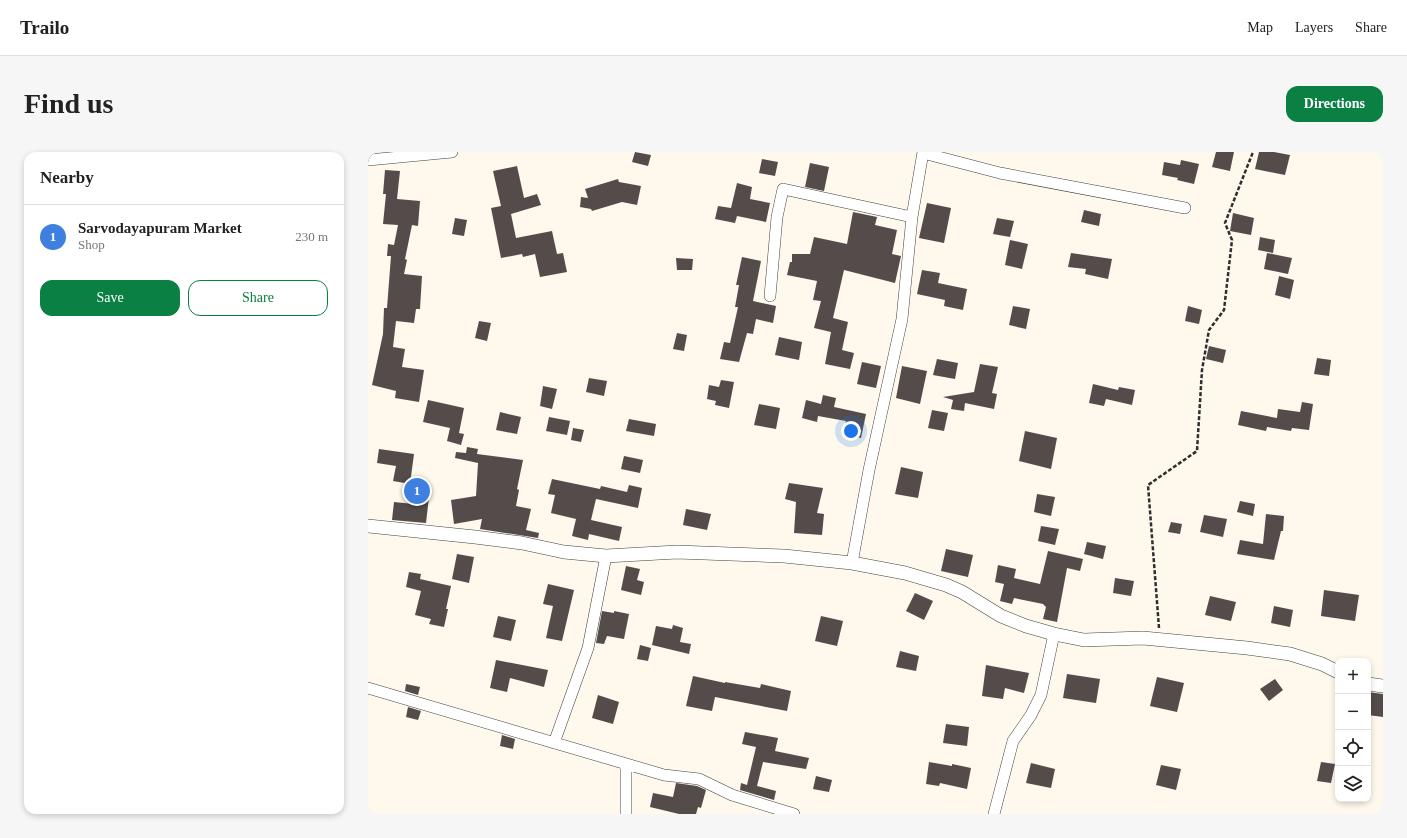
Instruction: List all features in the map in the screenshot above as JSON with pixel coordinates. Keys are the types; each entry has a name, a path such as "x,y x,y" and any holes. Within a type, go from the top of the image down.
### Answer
{"street":[{"path":"368,160 452,152"},
{"path":"852,563 869,470 902,319 912,218 923,153 1000,174 1185,208"},
{"path":"770,296 777,217 783,189 912,218"},
{"path":"368,526 475,537 522,543 564,552 606,556 677,552 798,557 852,563 905,573 946,585 962,592 1001,616 1026,626 1054,634 1084,640 1143,638 1247,648 1290,654 1322,664 1335,670"},
{"path":"554,743 588,648 606,556"},
{"path":"994,814 1013,741 1032,715 1041,695 1054,634"},
{"path":"1371,684 1383,686"},
{"path":"368,688 664,775 698,779 732,796 794,814"},
{"path":"626,764 626,814"}],"path":[{"path":"1160,640 1148,485 1197,451 1202,370 1209,330 1224,310 1232,240 1225,223 1253,152"}],"building":[{"path":"635,152 651,155 648,166 632,162"},
{"path":"1216,152 1234,152 1230,171 1212,167"},
{"path":"1259,152 1274,152 1290,155 1285,175 1255,169"},
{"path":"762,159 778,162 775,176 759,173"},
{"path":"1181,160 1199,164 1194,184 1177,180 1178,178 1162,175 1164,162 1180,165"},
{"path":"810,163 829,167 824,191 805,187"},
{"path":"517,166 524,198 537,194 541,205 511,214 516,238 552,231 557,254 563,253 567,272 540,277 535,254 523,257 522,254 501,258 491,208 501,206 493,171"},
{"path":"385,170 400,171 397,199 420,201 418,226 412,225 405,259 407,260 404,274 422,276 420,309 416,309 414,323 396,321 393,347 405,349 402,367 424,370 419,402 395,398 396,391 372,385 383,334 384,308 387,308 391,256 387,256 388,244 394,245 398,225 383,224 386,194 383,194"},
{"path":"618,179 619,182 641,186 637,205 622,202 592,211 591,209 580,207 581,197 588,198 585,189"},
{"path":"737,183 752,187 750,199 770,203 766,222 737,216 735,223 715,219 718,206 731,208"},
{"path":"927,203 951,208 944,243 919,238"},
{"path":"1084,210 1101,214 1099,226 1081,222"},
{"path":"853,212 877,217 875,225 897,230 892,254 901,256 895,283 844,270 833,318 848,322 842,350 854,353 850,369 825,364 831,332 814,328 821,301 813,300 817,281 787,275 790,262 792,262 792,254 810,254 814,237 847,244"},
{"path":"1233,213 1254,218 1251,235 1230,231"},
{"path":"455,218 467,220 464,236 452,234"},
{"path":"997,218 1014,221 1010,237 993,234"},
{"path":"1260,237 1275,240 1273,253 1258,250"},
{"path":"1010,240 1028,244 1022,269 1005,265"},
{"path":"1071,253 1112,259 1108,279 1085,274 1086,269 1068,267"},
{"path":"1267,253 1292,258 1288,274 1264,269"},
{"path":"742,257 761,261 753,301 776,306 773,323 756,319 753,334 747,333 739,362 720,359 724,342 730,343 738,307 735,307 739,285 736,285"},
{"path":"676,258 693,259 692,270 677,270"},
{"path":"922,270 940,273 938,283 967,289 963,310 944,306 945,300 917,294"},
{"path":"1279,276 1294,280 1290,299 1275,295"},
{"path":"1013,306 1030,309 1026,329 1009,325"},
{"path":"1188,306 1202,310 1199,324 1185,321"},
{"path":"479,321 491,323 487,341 475,338"},
{"path":"677,333 687,335 684,351 673,349"},
{"path":"779,337 802,342 799,360 775,355"},
{"path":"1209,346 1226,350 1223,363 1206,359"},
{"path":"1317,358 1331,360 1329,376 1314,374"},
{"path":"937,359 958,363 955,379 933,375"},
{"path":"862,362 881,366 876,388 857,384"},
{"path":"980,364 998,367 992,393 997,394 994,409 965,403 964,411 951,409 953,400 943,397 974,392"},
{"path":"902,366 927,371 920,404 896,398"},
{"path":"589,378 607,381 604,396 586,392"},
{"path":"721,380 734,382 729,408 715,405 716,401 707,399 709,385 719,387"},
{"path":"1093,384 1118,390 1119,387 1135,390 1132,405 1106,399 1104,406 1089,403"},
{"path":"543,386 557,389 552,409 540,406"},
{"path":"823,395 836,398 834,407 866,414 861,438 843,434 846,421 818,416 817,422 802,418 806,400 821,404"},
{"path":"428,400 464,408 459,433 464,434 461,445 447,441 450,428 423,422"},
{"path":"1302,402 1313,404 1309,430 1292,428 1291,431 1267,427 1266,431 1238,425 1241,411 1277,418 1278,409 1300,412"},
{"path":"759,404 780,408 776,429 754,425"},
{"path":"932,410 948,413 944,431 928,428"},
{"path":"500,412 521,417 517,434 496,430"},
{"path":"549,417 570,421 567,435 546,431"},
{"path":"629,419 656,424 654,436 626,431"},
{"path":"573,428 584,430 581,442 571,440"},
{"path":"1025,431 1057,438 1051,469 1019,461"},
{"path":"467,447 478,449 477,454 523,460 517,489 519,490 516,506 531,509 526,530 539,533 538,538 480,529 482,519 454,524 451,500 476,496 478,463 455,458 456,452 466,453"},
{"path":"379,449 414,454 410,484 393,481 396,466 377,463"},
{"path":"624,456 643,460 640,473 621,469"},
{"path":"901,467 923,472 918,498 895,494"},
{"path":"552,479 600,489 601,486 627,492 629,485 642,488 638,508 596,499 591,520 622,527 619,541 589,534 588,540 572,536 576,519 551,513 555,495 548,494"},
{"path":"789,483 823,488 817,513 824,514 822,535 794,533 796,502 785,499"},
{"path":"1037,494 1055,497 1051,516 1034,512"},
{"path":"416,495 429,497 426,523 392,520 394,502 414,504"},
{"path":"1240,501 1255,504 1253,516 1237,512"},
{"path":"686,509 711,514 707,530 683,525"},
{"path":"1266,514 1284,516 1283,531 1281,531 1274,560 1237,554 1240,540 1263,544"},
{"path":"1204,515 1227,519 1223,537 1200,532"},
{"path":"1171,522 1182,524 1180,534 1168,532"},
{"path":"1041,526 1059,529 1055,545 1038,541"},
{"path":"1087,542 1106,546 1103,559 1084,554"},
{"path":"946,549 973,555 968,577 941,571"},
{"path":"1048,551 1083,559 1080,571 1067,568 1057,622 1043,619 1046,607 1043,604 1014,598 1012,604 1000,601 1004,584 995,582 998,565 1016,569 1014,578 1040,584"},
{"path":"457,554 474,557 469,583 452,579"},
{"path":"626,566 640,569 637,580 644,582 641,595 621,590"},
{"path":"409,572 421,574 420,579 451,586 444,627 429,624 431,619 415,615 421,591 406,587"},
{"path":"1115,578 1134,581 1131,596 1113,593"},
{"path":"548,584 574,590 562,641 546,638 553,606 543,604"},
{"path":"1324,590 1359,595 1355,621 1321,616"},
{"path":"915,593 933,601 924,620 906,611"},
{"path":"1210,596 1236,602 1231,621 1205,615"},
{"path":"1274,606 1293,610 1290,627 1271,623"},
{"path":"602,611 614,613 614,611 629,614 624,639 607,636 604,644 596,643"},
{"path":"498,616 516,620 511,641 493,637"},
{"path":"821,616 843,621 837,646 815,641"},
{"path":"673,625 683,628 680,642 691,644 689,654 652,645 656,626 672,629"},
{"path":"640,645 651,648 648,661 637,659"},
{"path":"900,651 919,656 916,671 896,667"},
{"path":"496,660 548,670 544,687 510,678 507,692 490,688"},
{"path":"986,665 1029,673 1024,693 1005,688 1003,699 982,696"},
{"path":"1067,674 1100,679 1096,703 1063,698"},
{"path":"693,676 725,683 760,688 761,684 791,691 787,711 715,697 712,711 686,706"},
{"path":"1157,677 1184,683 1177,712 1150,706"},
{"path":"1275,679 1283,690 1269,701 1260,689"},
{"path":"406,684 420,687 418,695 405,691"},
{"path":"1371,692 1383,694 1383,717 1371,715"},
{"path":"598,695 619,702 613,724 592,718"},
{"path":"408,707 421,711 418,720 406,717"},
{"path":"946,724 969,727 967,746 943,743"},
{"path":"745,732 778,738 775,751 809,758 806,769 763,762 757,786 776,791 774,800 740,790 741,783 747,785 756,747 742,744"},
{"path":"502,735 515,739 513,749 500,746"},
{"path":"929,762 952,766 952,764 971,768 967,789 940,783 939,786 926,784"},
{"path":"1321,762 1335,764 1331,783 1317,781"},
{"path":"1031,763 1055,769 1051,788 1026,783"},
{"path":"1161,765 1181,769 1176,790 1156,785"},
{"path":"816,776 832,780 829,792 813,789"},
{"path":"676,783 697,786 706,790 701,808 698,807 696,814 679,814 650,807 653,793 673,797"}],"place":[{"name":"Sarvodayapuram Market","path":"417,491"}]}
